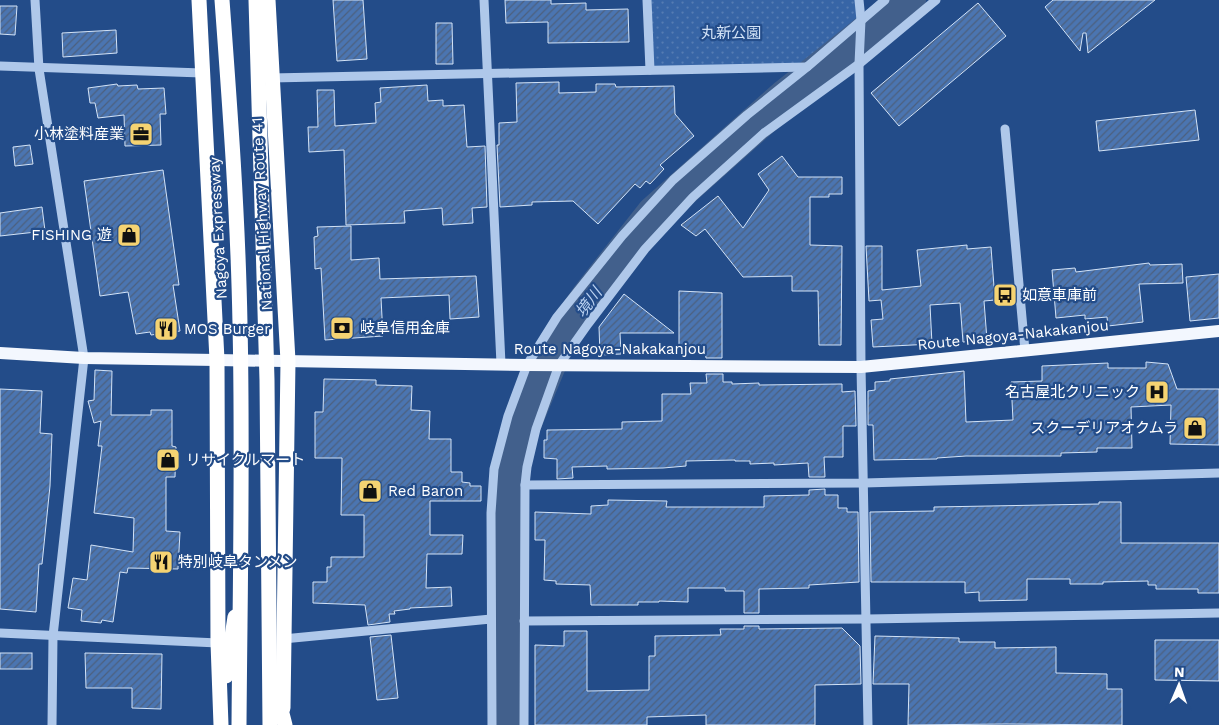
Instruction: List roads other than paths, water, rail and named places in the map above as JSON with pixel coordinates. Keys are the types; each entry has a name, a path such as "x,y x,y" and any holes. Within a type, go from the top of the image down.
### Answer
{"highway":[{"path":"199,0 217,360 218,643 222,725"},
{"name":"Nagoya Expressway","path":"222,0 231,120 240,323 239,725"},
{"path":"256,0 267,380 270,725"},
{"name":"National Highway Route 41","path":"268,0 288,361 283,639 284,725"},
{"path":"222,725 224,696 240,581"},
{"path":"270,669 284,725"}],"main road":[{"name":"Route Nagoya-Nakakanjou","path":"0,353 84,358 531,365 861,367 1219,331"}],"street":[{"path":"35,0 39,68 84,358 53,636 52,725"},
{"path":"484,0 501,364"},
{"path":"647,0 650,70"},
{"path":"859,0 861,21 859,63 861,367 868,725"},
{"path":"492,725 490,619 491,513 494,469 508,416 531,365 557,317 622,236 673,180 885,0"},
{"path":"524,725 525,486 527,467 536,429 556,365 645,249 693,197 764,133 859,63 936,0"},
{"path":"0,66 202,73"},
{"path":"272,78 807,67"},
{"path":"1005,129 1026,351"},
{"path":"525,486 864,483 1219,473"},
{"path":"524,621 867,619 1219,613"},
{"path":"283,639 490,619"},
{"path":"0,633 218,643"}],"waterway":[{"name":"境川","path":"510,725 509,477 522,427 557,343 589,297 654,214 787,96 908,0"}],"place":[{"name":"小林塗料産業","path":"141,134"},
{"name":"FISHING 遊","path":"129,235"},
{"name":"如意車庫前","path":"1005,295"},
{"name":"岐阜信用金庫","path":"342,328"},
{"name":"MOS Burger","path":"166,329"},
{"name":"名古屋北クリニック","path":"1157,392"},
{"name":"スクーデリアオクムラ","path":"1195,428"},
{"name":"リサイクルマート","path":"168,460"},
{"name":"Red Baron","path":"370,491"},
{"name":"特別岐阜タンメン","path":"161,562"}],"park label":[{"name":"丸新公園","path":"731,33"}]}
